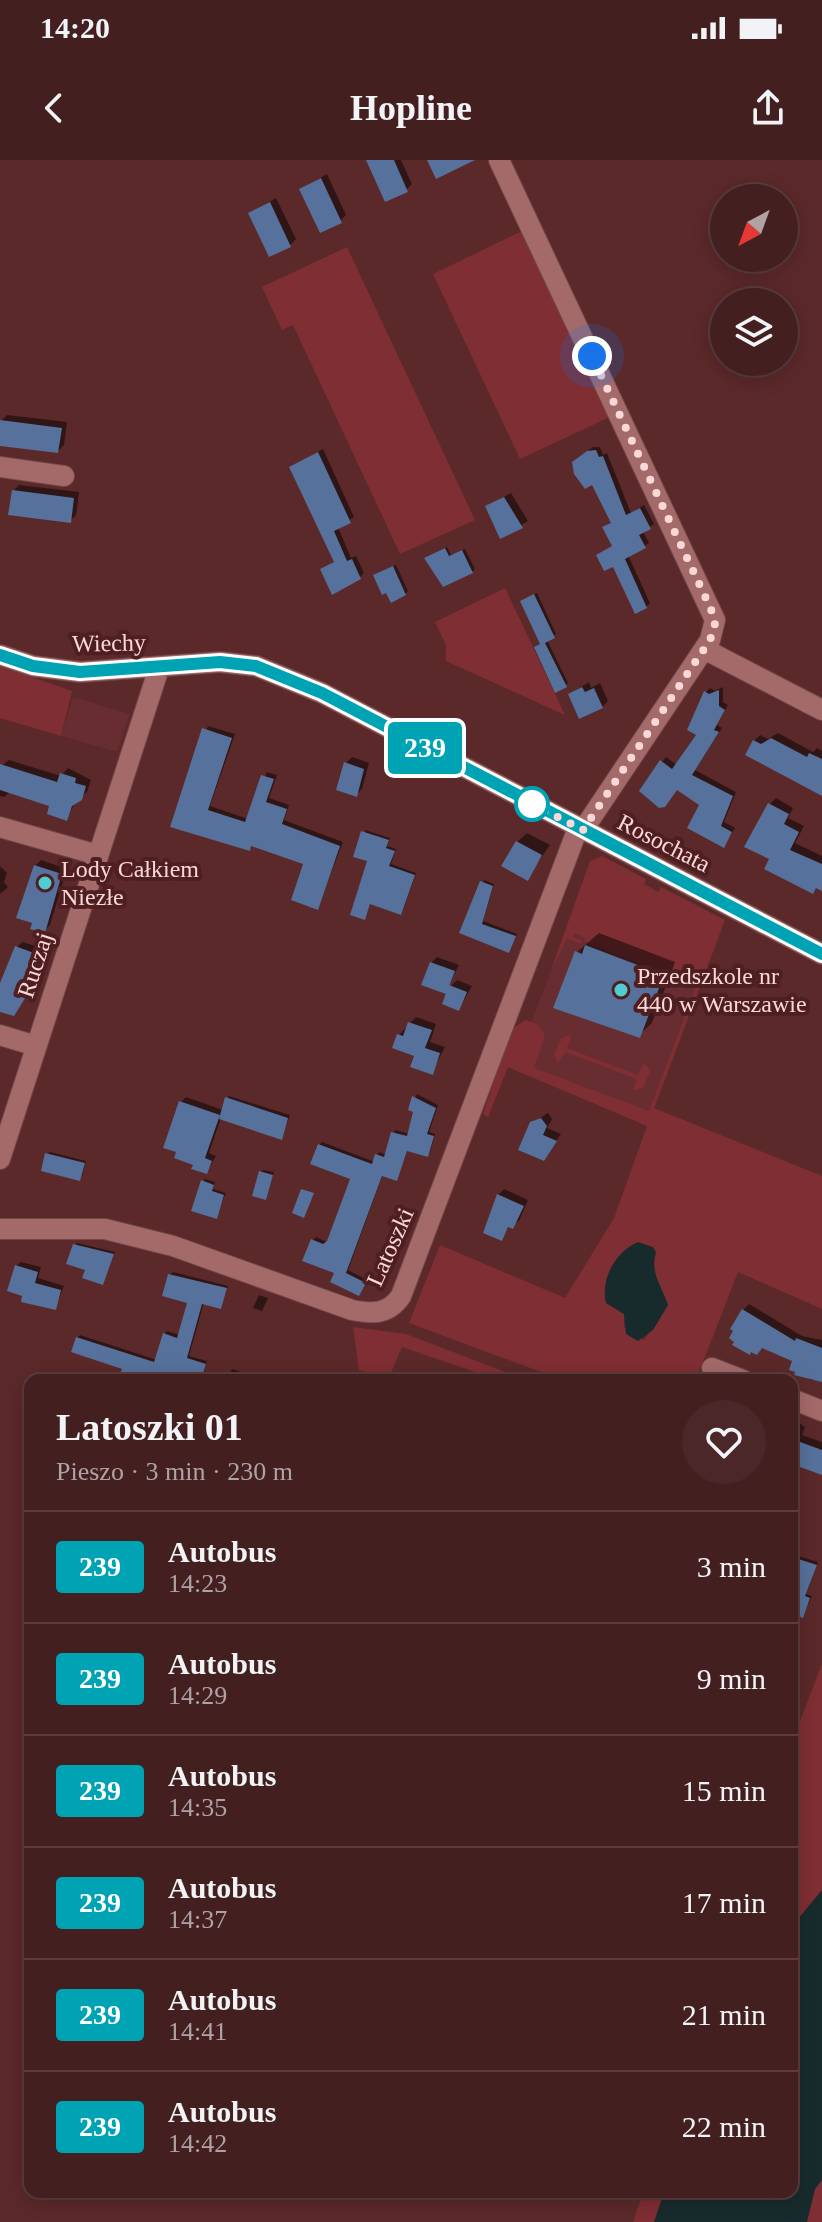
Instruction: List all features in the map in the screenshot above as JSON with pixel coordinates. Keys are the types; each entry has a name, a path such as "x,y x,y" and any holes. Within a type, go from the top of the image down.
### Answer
{"street":[{"path":"499,160 711,609 715,625 704,649 822,710"},
{"path":"0,467 64,476"},
{"name":"Latoszki","path":"0,1229 105,1229 187,1251 352,1310 375,1313 388,1309 401,1296 581,829 704,649"},
{"name":"Wiechy","path":"0,655 33,666 80,672 220,662"},
{"name":"Rosochata","path":"220,662 256,666 322,693 822,954"},
{"name":"Ruczaj","path":"0,1159 159,668"},
{"path":"0,827 98,855"},
{"path":"0,1035 36,1046"},
{"path":"712,1368 728,1374"},
{"path":"798,1401 822,1411"}],"shaded area":[{"path":"526,229 612,416 520,459 433,274"},
{"path":"347,247 475,520 400,554 293,325 282,330 262,287"},
{"path":"505,588 565,715 446,661 446,645 435,622"},
{"path":"0,666 72,691 61,736 0,718"},
{"path":"73,697 130,714 117,752 61,736"},
{"path":"602,856 646,879 644,884 658,892 661,887 725,920 654,1108 822,1176 822,1309 738,1272 698,1374 547,1374 409,1323 440,1245 565,1298 614,1218 647,1126 508,1067 488,1117 483,1114 512,1029 525,1020 538,1024 545,1035 534,1068 649,1111 696,987 584,941 585,938 574,933 573,937 583,941 581,944 567,939 551,970 590,861","holes":["656,1254 654,1267 668,1305 644,1340 624,1327 624,1314 606,1303 606,1280"]},
{"name":"Przedszkole nr 440 w Warszawie","path":"593,863 722,928 648,1126 507,1067 530,1025"},
{"path":"571,1036 567,1048 638,1075 643,1063 650,1072 643,1088 633,1091 637,1079 565,1052 558,1063 554,1055 561,1038"},
{"path":"353,1327 406,1334 511,1374 481,1374 402,1347 391,1374 371,1374 359,1370"},
{"path":"822,1664 822,2222 633,2222 641,2198 798,2198 798,1726"}],"water":[{"path":"638,1242 653,1247 656,1252 655,1272 668,1305 653,1330 638,1341 626,1334 624,1314 606,1303 605,1285 617,1259"},
{"path":"822,1890 822,2180 815,2189 807,2222 654,2222 662,2198 798,2198 798,1919"}],"building":[{"path":"366,160 394,160 408,192 385,202"},
{"path":"427,160 475,160 436,179"},
{"path":"321,178 342,223 320,233 299,189"},
{"path":"270,202 291,247 269,257 248,213"},
{"path":"0,420 62,428 58,453 0,446"},
{"path":"596,450 599,457 603,456 626,515 640,508 651,529 639,535 646,548 625,559 647,608 635,614 613,567 604,571 596,555 612,546 602,527 611,523 592,485 585,489 574,474 572,462 587,451"},
{"path":"318,452 351,523 334,531 347,561 352,559 361,579 332,595 320,569 334,562 289,467"},
{"path":"12,490 74,498 71,523 8,515"},
{"path":"504,497 523,528 500,539 485,506"},
{"path":"445,548 449,556 462,550 473,573 443,587 424,558"},
{"path":"393,566 406,595 391,603 386,593 382,595 373,575"},
{"path":"534,594 555,638 545,643 567,687 555,693 534,647 540,644 520,601"},
{"path":"582,687 585,692 594,688 603,708 579,719 568,694"},
{"path":"719,690 719,706 725,710 714,730 719,732 692,775 733,796 721,826 732,832 724,848 687,828 699,805 677,790 665,807 659,808 639,791 660,760 672,769 696,735 687,730 704,691 709,694"},
{"path":"202,728 232,738 208,810 245,822 261,775 274,779 266,802 287,809 282,824 340,846 318,910 291,900 303,864 251,846 250,851 170,827"},
{"path":"771,738 807,757 809,753 822,759 822,796 745,755 753,740 761,744"},
{"path":"344,762 364,769 357,797 336,790"},
{"path":"0,764 57,782 60,773 76,778 75,783 86,786 82,800 72,806 67,821 47,814 49,806 0,790"},
{"path":"768,803 789,814 784,824 799,832 790,850 822,864 822,891 816,888 813,894 764,869 769,859 744,847"},
{"path":"361,831 389,840 386,848 395,851 389,866 415,875 401,915 370,904 365,920 350,915 367,861 353,857"},
{"path":"516,841 542,855 528,881 501,866"},
{"path":"34,865 62,874 45,933 30,929 32,923 16,918"},
{"path":"480,881 493,886 482,924 516,936 509,953 459,933"},
{"path":"585,945 664,975 640,1038 553,1008 575,951 582,954"},
{"path":"15,946 34,953 34,962 27,995 14,1016 0,1012 0,983"},
{"path":"430,962 455,971 446,994 421,985"},
{"path":"449,985 467,992 459,1011 442,1004"},
{"path":"408,1022 432,1030 425,1048 440,1053 433,1075 410,1067 414,1056 392,1048 397,1034 403,1036"},
{"path":"412,1096 436,1108 427,1134 434,1136 428,1157 407,1151 397,1181 382,1176 346,1273 366,1283 359,1296 330,1282 334,1273 302,1261 311,1239 323,1244 327,1241 350,1179 310,1164 318,1144 372,1164 375,1154 384,1157 391,1132 407,1136 413,1112 408,1110"},
{"path":"225,1097 288,1118 282,1140 219,1119"},
{"path":"179,1101 220,1115 205,1158 212,1161 207,1174 191,1169 193,1165 174,1158 176,1152 163,1148"},
{"path":"541,1118 547,1126 543,1135 557,1141 544,1161 518,1150 530,1122"},
{"path":"45,1153 85,1163 80,1181 41,1171"},
{"path":"259,1171 273,1175 266,1200 252,1196"},
{"path":"201,1180 214,1185 212,1191 224,1195 217,1219 191,1211"},
{"path":"301,1189 314,1193 304,1218 292,1213"},
{"path":"497,1194 524,1206 513,1229 508,1227 502,1241 483,1233"},
{"path":"73,1244 114,1254 103,1285 82,1278 85,1270 66,1264"},
{"path":"15,1265 38,1272 35,1283 61,1290 56,1310 21,1302 22,1296 7,1291"},
{"path":"168,1274 227,1288 221,1309 202,1304 187,1358 206,1364 203,1374 120,1374 122,1369 71,1352 76,1337 154,1362 163,1333 177,1338 187,1303 162,1296"},
{"path":"742,1309 795,1341 796,1338 822,1348 822,1382 794,1374 789,1370 792,1361 762,1348 757,1355 751,1352 750,1355 732,1345 734,1342 729,1338 733,1331 730,1329"},
{"path":"798,1441 822,1450 822,1475 798,1466"},
{"path":"798,1559 817,1565 805,1596 810,1598 803,1618 798,1616"}],"bus line":[{"name":"239","path":"0,655 33,666 80,672 220,662 256,666 322,693 822,954"}],"place":[{"name":"Lody Całkiem Niezłe","path":"45,883"},
{"name":"Przedszkole nr 440 w Warszawie","path":"621,990"}],"route":[{"path":"532,804 583,830 710,640 715,625 711,609 592,356"}]}
